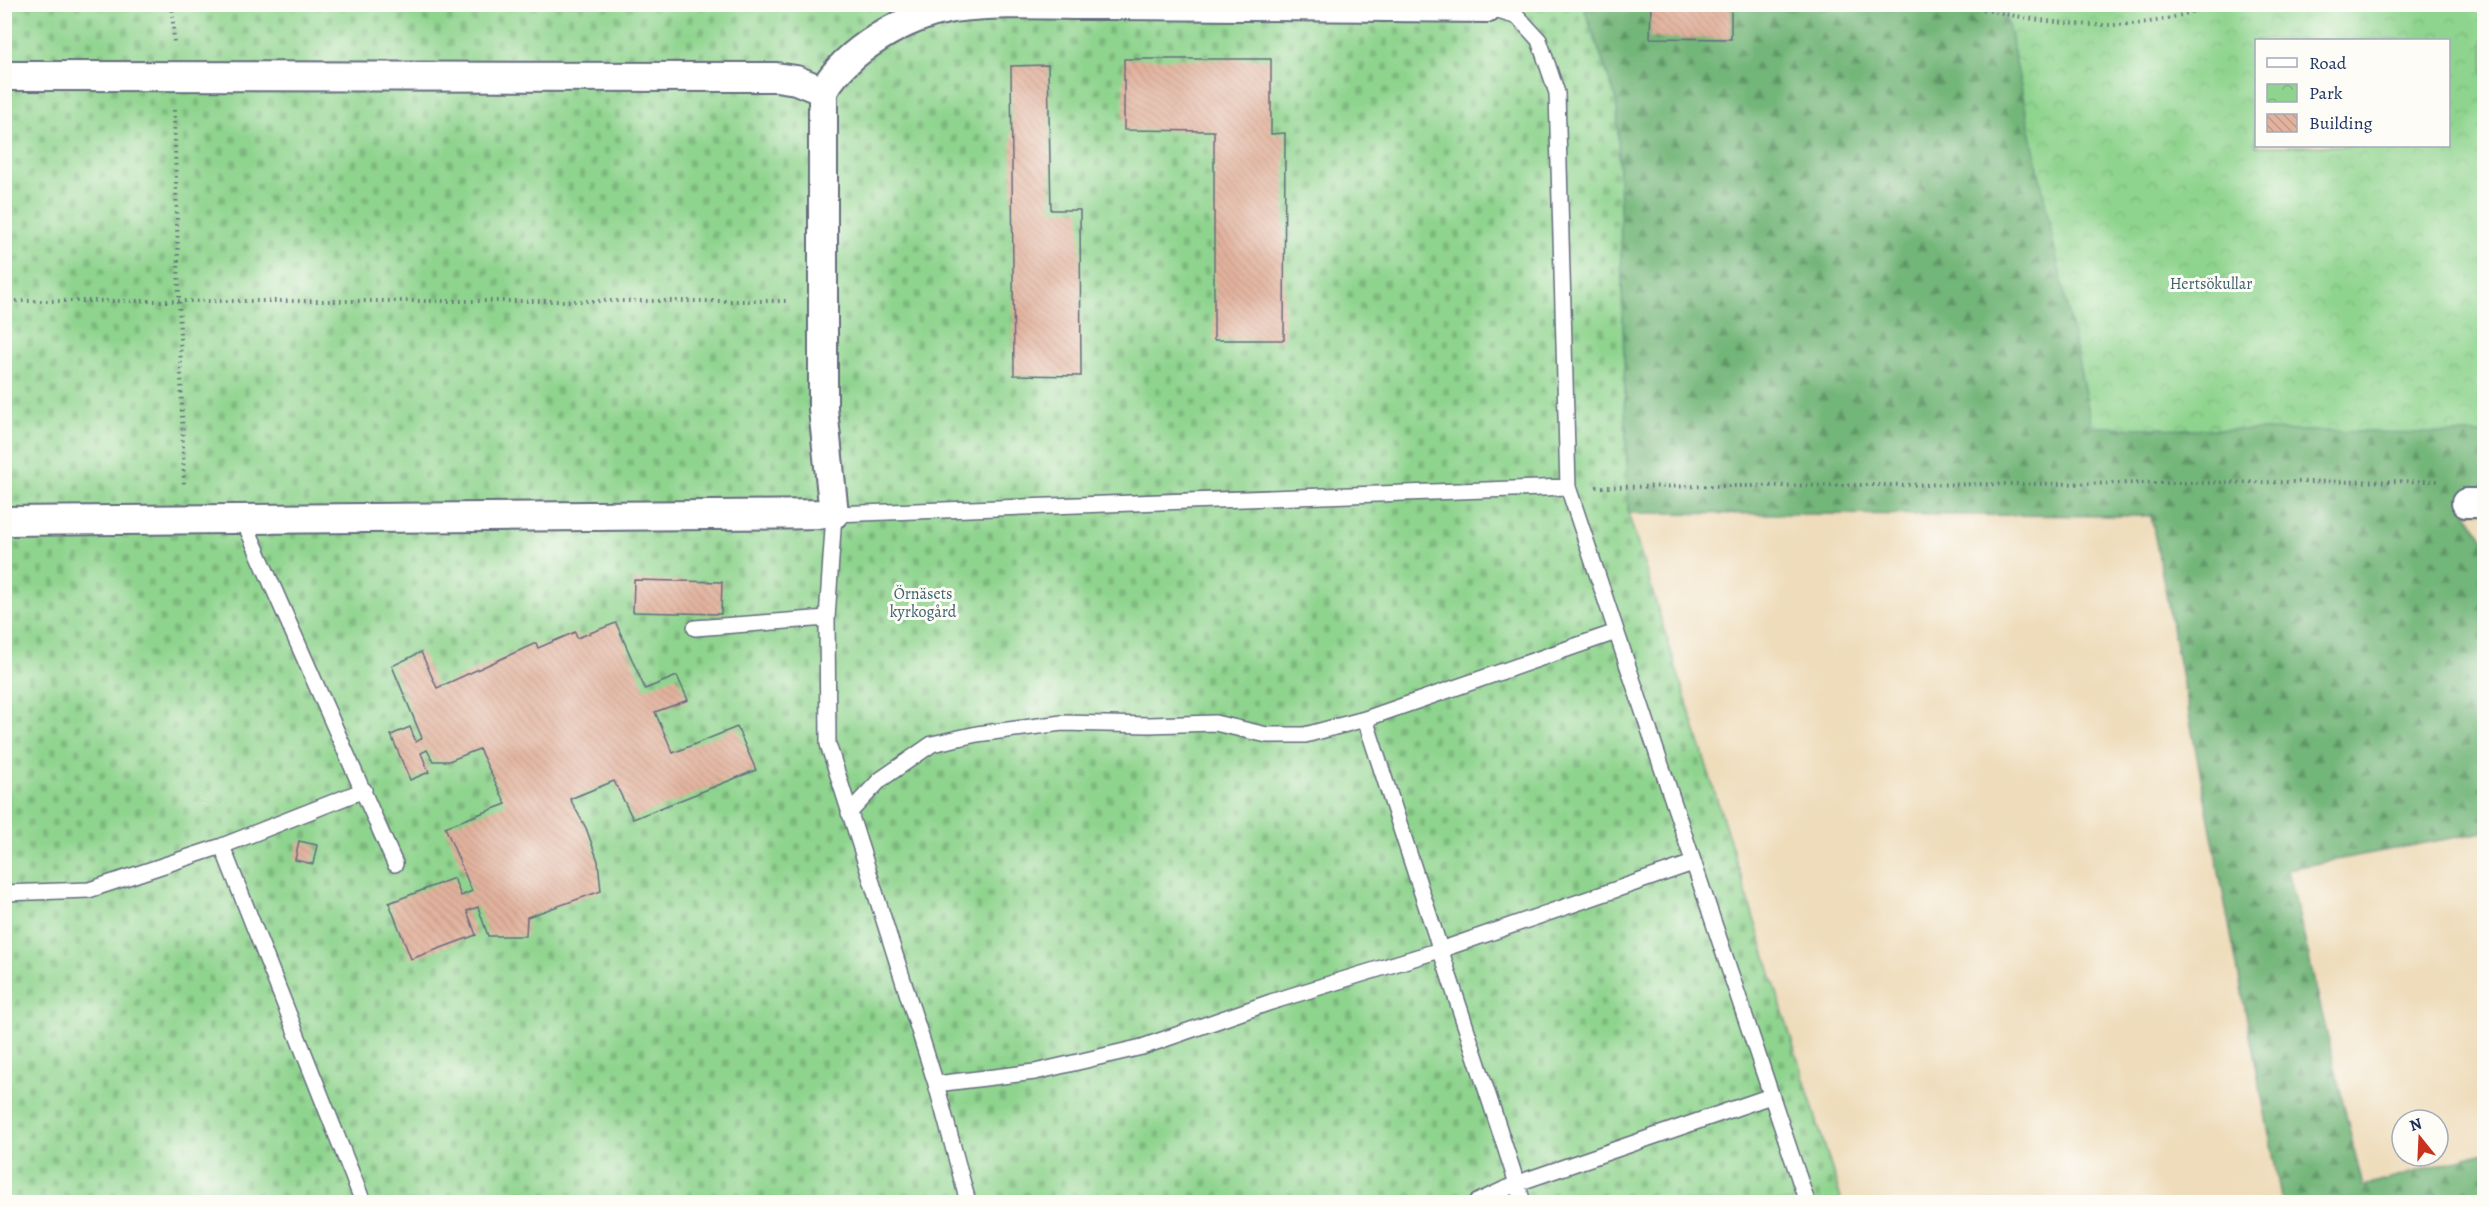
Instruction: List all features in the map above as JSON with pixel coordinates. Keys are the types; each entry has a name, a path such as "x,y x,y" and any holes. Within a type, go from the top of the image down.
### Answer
{"street":[{"path":"4,520 834,514 823,409 823,91 840,66 870,42 907,22 951,9 988,6 1488,8"},
{"path":"4,76 776,77 796,80 823,91"}],"lane":[{"path":"1488,8 1518,17 1539,40 1557,93 1568,487 1807,1203"},
{"path":"968,1203 936,1084 828,744 827,618 834,514 1568,487"},
{"path":"243,519 395,864"},
{"path":"695,628 827,618"},
{"path":"849,813 880,780 932,744 977,734 1062,723 1149,725 1215,723 1267,735 1305,735 1365,719 1616,632"},
{"path":"1365,719 1523,1203"},
{"path":"4,893 89,890 222,846 364,790"},
{"path":"222,846 363,1203"},
{"path":"936,1084 1035,1072 1142,1047 1271,1002 1440,950 1693,864"},
{"path":"1477,1203 1518,1183 1771,1096"}],"path":[{"path":"1960,4 2056,23 2120,25 2192,13 2211,4"},
{"path":"173,75 185,519"},
{"path":"4,301 823,301"},
{"path":"1568,487 2438,480 2475,503"}],"green space":[{"name":"Örnäsets kyrkogård","path":"5,5 1583,5 1617,102 1628,513 1842,1202 5,1202"},
{"path":"1583,5 2484,5 2484,511 2466,512 2484,539 2484,832 2288,869 2363,1187 2429,1168 2450,1168 2450,1162 2484,1152 2484,1202 2282,1202 2151,516 1628,513 1617,102"},
{"name":"Hertsökullar","path":"2004,5 2484,5 2484,434 2092,427"}],"building":[{"path":"1651,4 1731,4 1731,39 1650,38"},
{"path":"1124,59 1271,59 1271,134 1285,133 1284,340 1214,340 1214,131 1124,130"},
{"path":"1048,65 1051,210 1080,210 1081,376 1014,375 1011,66"},
{"path":"634,580 722,582 721,614 633,612"},
{"path":"616,623 645,689 677,676 688,700 655,712 673,753 737,727 756,770 633,819 614,781 570,799 586,828 598,861 601,891 527,917 526,936 488,936 478,907 467,911 476,935 411,959 389,903 454,878 461,896 472,891 445,827 506,804 479,749 449,761 433,761 427,750 421,753 429,772 410,780 391,735 410,727 416,742 422,738 392,666 421,652 437,688 536,643 538,648 575,632 577,638"},
{"path":"299,841 317,845 313,864 295,860"}]}
